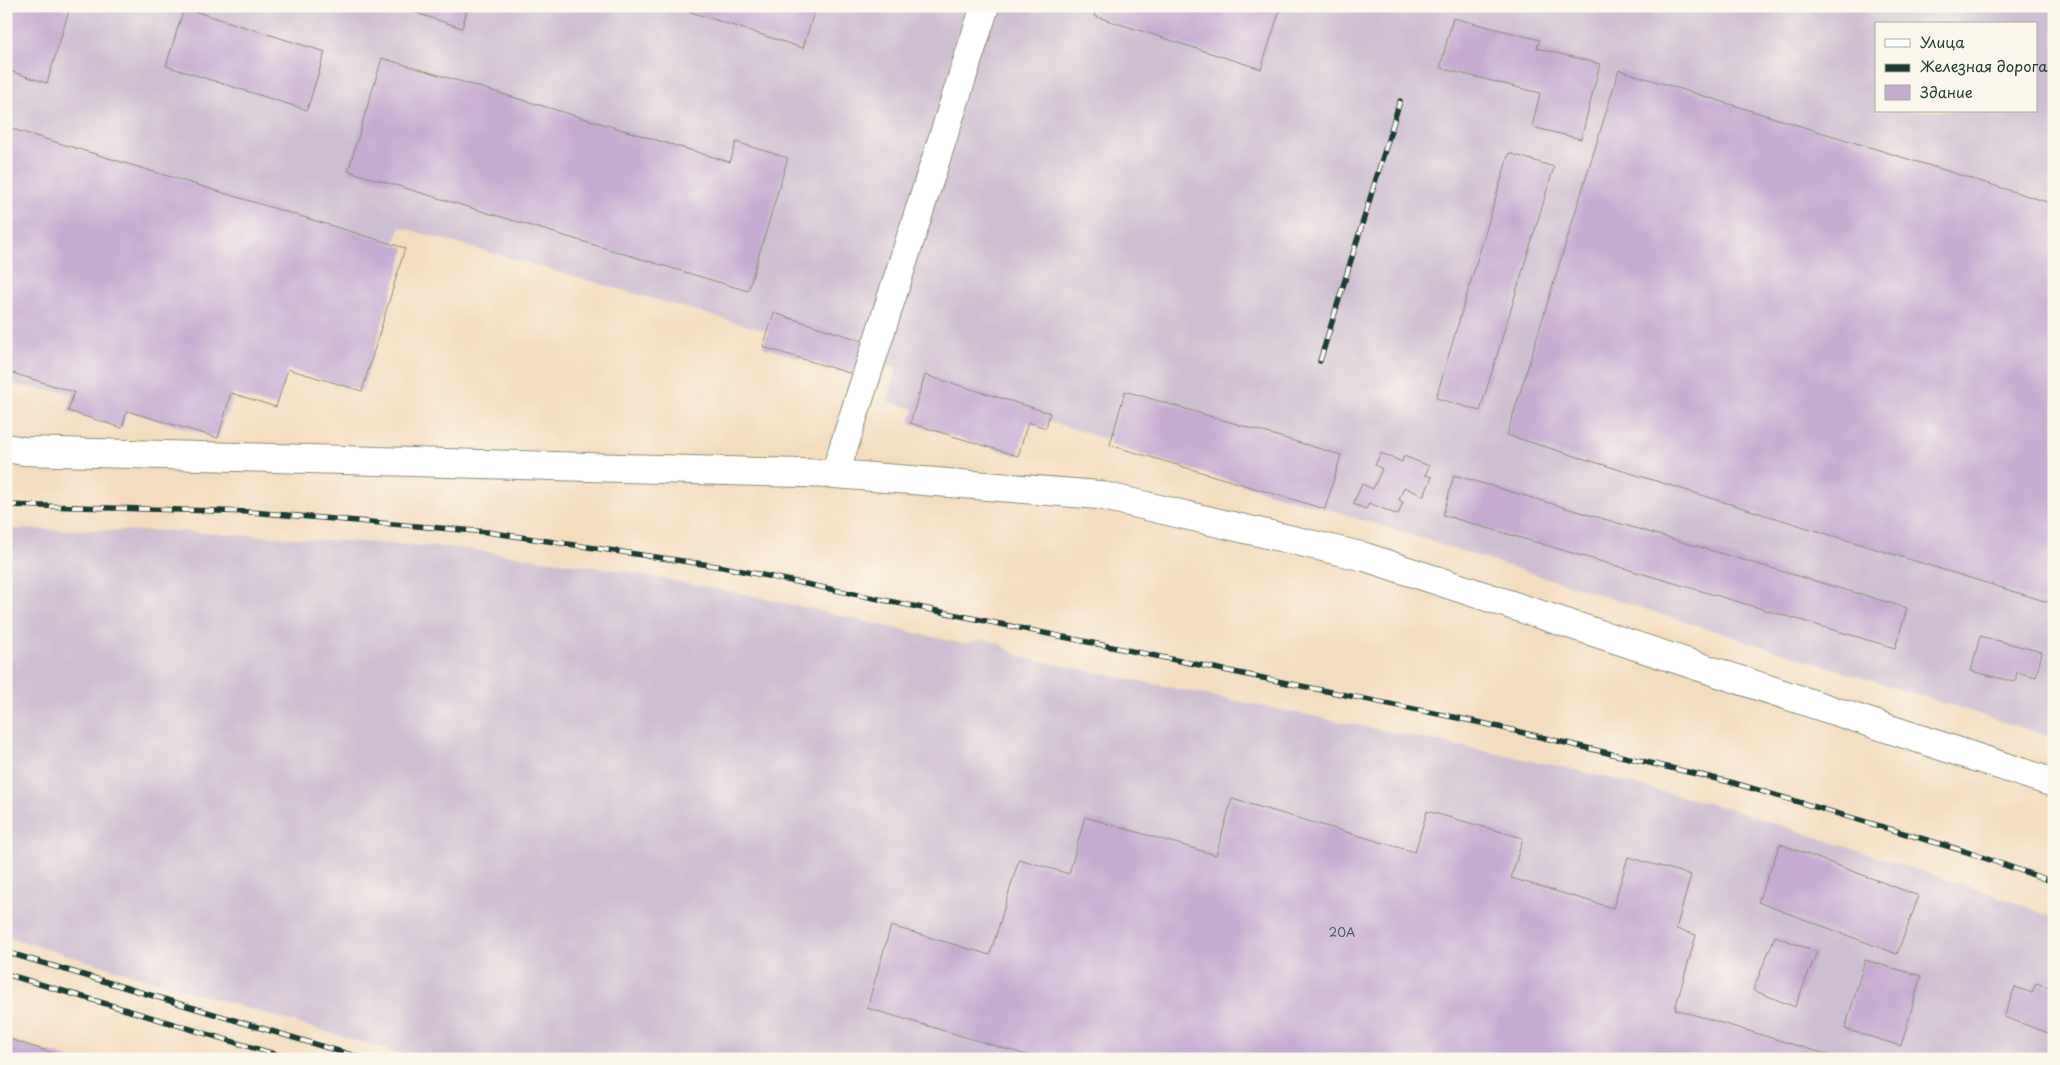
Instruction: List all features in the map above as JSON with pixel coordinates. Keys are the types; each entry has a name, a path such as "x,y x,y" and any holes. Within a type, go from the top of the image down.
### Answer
{"lane":[{"path":"835,474 985,6"},
{"path":"6,448 34,451 835,474 1099,495 1365,557 2054,783"}],"shaded area":[{"path":"6,6 2054,6 2054,738 1004,407 998,432 888,402 897,368 400,227 359,358 240,372 228,415 6,384"},
{"path":"6,529 177,531 458,548 616,570 754,596 964,644 983,639 1000,644 1020,657 1568,768 1727,808 2000,897 2054,918 2054,1059 418,1059 6,937"}],"building":[{"path":"6,6 55,6 69,11 47,83 6,70"},
{"path":"395,6 468,6 462,28"},
{"path":"672,6 816,6 803,48"},
{"path":"1097,6 1281,6 1261,69 1094,16"},
{"path":"184,8 325,52 307,110 166,66"},
{"path":"1453,18 1540,40 1537,48 1600,64 1581,139 1532,127 1540,93 1440,68"},
{"path":"382,58 730,162 736,142 788,158 748,291 348,171"},
{"path":"1619,70 2054,204 2054,604 1507,435"},
{"path":"6,127 405,248 362,391 288,369 276,407 231,393 218,438 127,411 122,428 68,411 74,392 6,371"},
{"path":"1509,153 1554,167 1480,411 1436,398"},
{"path":"774,313 869,343 859,376 763,347"},
{"path":"925,375 1050,413 1046,428 1028,422 1018,456 910,423"},
{"path":"1125,391 1341,455 1325,509 1110,445"},
{"path":"1381,453 1402,462 1404,456 1429,466 1425,475 1432,477 1424,496 1404,487 1399,500 1403,502 1398,515 1369,503 1366,509 1353,504 1362,484 1373,489 1382,469 1375,465"},
{"path":"1454,475 1907,608 1895,648 1443,515"},
{"path":"1980,636 2042,652 2036,677 2017,672 2015,682 1971,671"},
{"path":"1232,799 1415,852 1427,811 1523,838 1511,878 1613,908 1628,857 1691,875 1676,929 1696,935 1675,1009 1842,1059 1040,1059 867,1008 891,926 990,955 1019,859 1069,874 1085,817 1216,855"},
{"path":"1780,844 1919,896 1897,954 1758,902"},
{"path":"1775,936 1817,952 1795,1007 1753,990"},
{"path":"1865,960 1921,976 1901,1046 1845,1029"},
{"path":"2036,983 2051,988 2048,998 2054,1000 2054,1035 2004,1017 2015,987 2032,993"},
{"path":"6,1038 68,1058 68,1059 6,1059"}],"railway":[{"path":"1320,361 1400,101"},
{"path":"6,505 251,512 487,532 723,567 1482,723 1734,783 1964,851 2054,882"},
{"path":"6,952 365,1059"},
{"path":"6,974 291,1059"}]}
